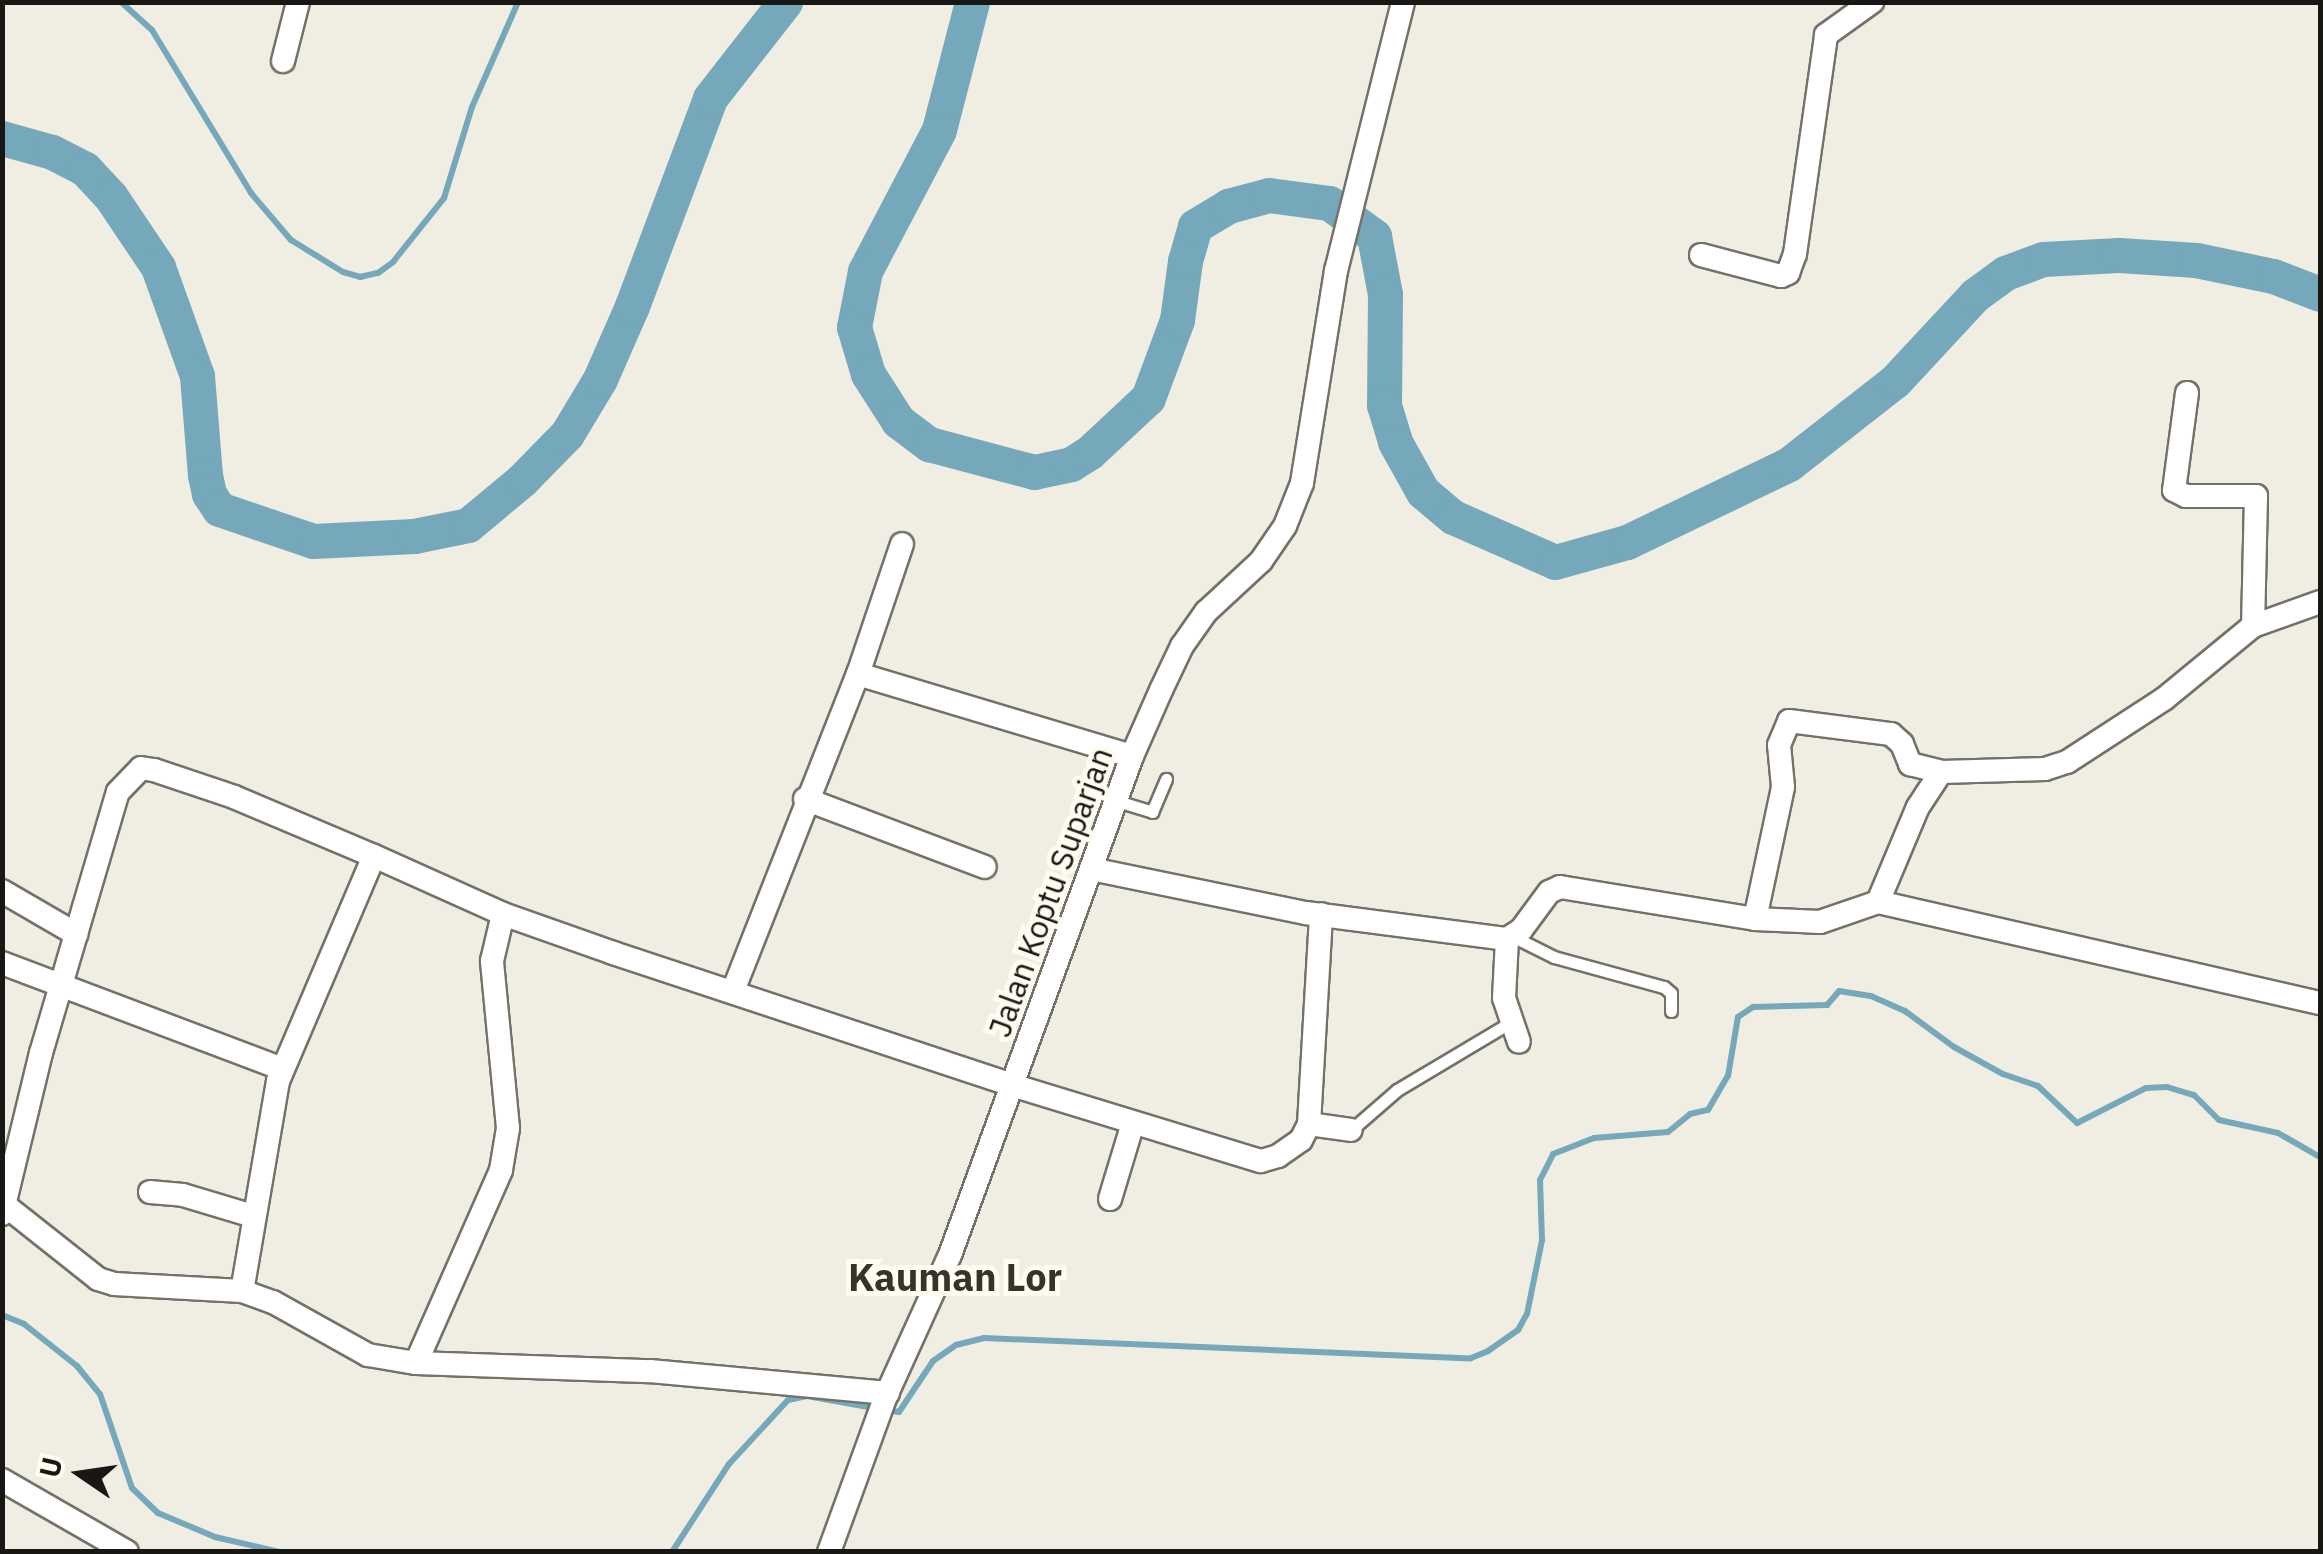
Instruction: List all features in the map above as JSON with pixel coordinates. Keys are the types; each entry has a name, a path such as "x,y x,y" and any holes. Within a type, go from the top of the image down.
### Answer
{"street":[{"path":"284,61 298,2"},
{"name":"Jalan Koptu Suparjan","path":"829,1552 886,1396 950,1255 1015,1086 1132,756 1182,646 1206,612 1261,561 1286,526 1302,483 1336,272 1403,2"},
{"path":"1701,255 1781,276 1788,273 1796,254 1826,35 1852,12 1877,4"},
{"path":"2188,394 2171,482 2174,490 2186,496 2252,494 2258,500 2252,626"},
{"path":"734,991 858,674 902,544"},
{"path":"1755,919 1783,788 1779,745 1788,721 1890,734 1902,744 1910,764 1941,772 2045,770 2088,752 2164,700 2252,626 2320,602"},
{"path":"858,674 1132,756"},
{"path":"886,1396 650,1371 416,1363 368,1355 273,1302 242,1290 114,1284 98,1278 4,1210 59,986 118,792 141,768 234,797 502,914 1015,1086 1261,1162 1301,1140 1309,1124 1321,914"},
{"path":"1878,902 1918,807 1941,772"},
{"path":"806,799 985,866"},
{"path":"242,1290 282,1070 374,856"},
{"path":"1091,869 1321,914 1510,938"},
{"path":"1515,1032 1504,998 1510,938 1550,892 1560,888 1755,919 1820,922 1878,902 2320,1003"},
{"path":"2,891 76,934"},
{"path":"416,1363 501,1170 508,1128 492,962 502,914"},
{"path":"2,964 282,1070"},
{"path":"1110,1198 1133,1123"},
{"path":"1309,1124 1351,1130"},
{"path":"150,1192 183,1195 253,1216"},
{"path":"2,1480 127,1552"}],"lane":[{"path":"1117,801 1152,812 1166,779"},
{"path":"1510,938 1554,957 1664,987 1671,994 1671,1011"},
{"path":"1351,1130 1396,1090 1515,1032"}],"waterway":[{"path":"121,2 152,30 251,193 291,240 343,272 360,277 378,273 393,262 444,198 472,107 518,2"},
{"path":"2,138 52,152 85,169 111,197 158,267 197,376 205,475 209,494 219,509 313,541 414,536 468,525 522,480 567,434 600,379 632,306 710,98 785,2"},
{"path":"972,2 939,130 865,271 854,327 868,374 898,421 929,444 1034,472 1071,464 1090,452 1148,398 1177,320 1185,261 1195,226 1228,206 1269,195 1329,203 1374,236 1385,294 1384,405 1395,442 1423,492 1453,517 1555,562 1627,542 1789,464 1895,381 1975,295 2005,273 2043,259 2119,255 2196,260 2273,276 2320,294"},
{"path":"886,1410 899,1412 933,1361 956,1345 984,1338 1471,1358 1488,1351 1518,1330 1527,1314 1542,1240 1540,1180 1553,1154 1594,1138 1668,1132 1690,1114 1708,1110 1728,1076 1738,1017 1753,1007 1827,1005 1839,991 1871,996 1905,1011 1954,1047 2003,1074 2038,1086 2077,1123 2146,1088 2167,1087 2194,1095 2219,1120 2278,1133 2320,1157"},
{"path":"2,1315 24,1324 77,1366 100,1394 132,1488 158,1513 215,1537 280,1552"},
{"path":"672,1552 729,1464 788,1400 807,1396 874,1408"}],"district":[{"name":"Kauman Lor","path":"955,1277"}]}
